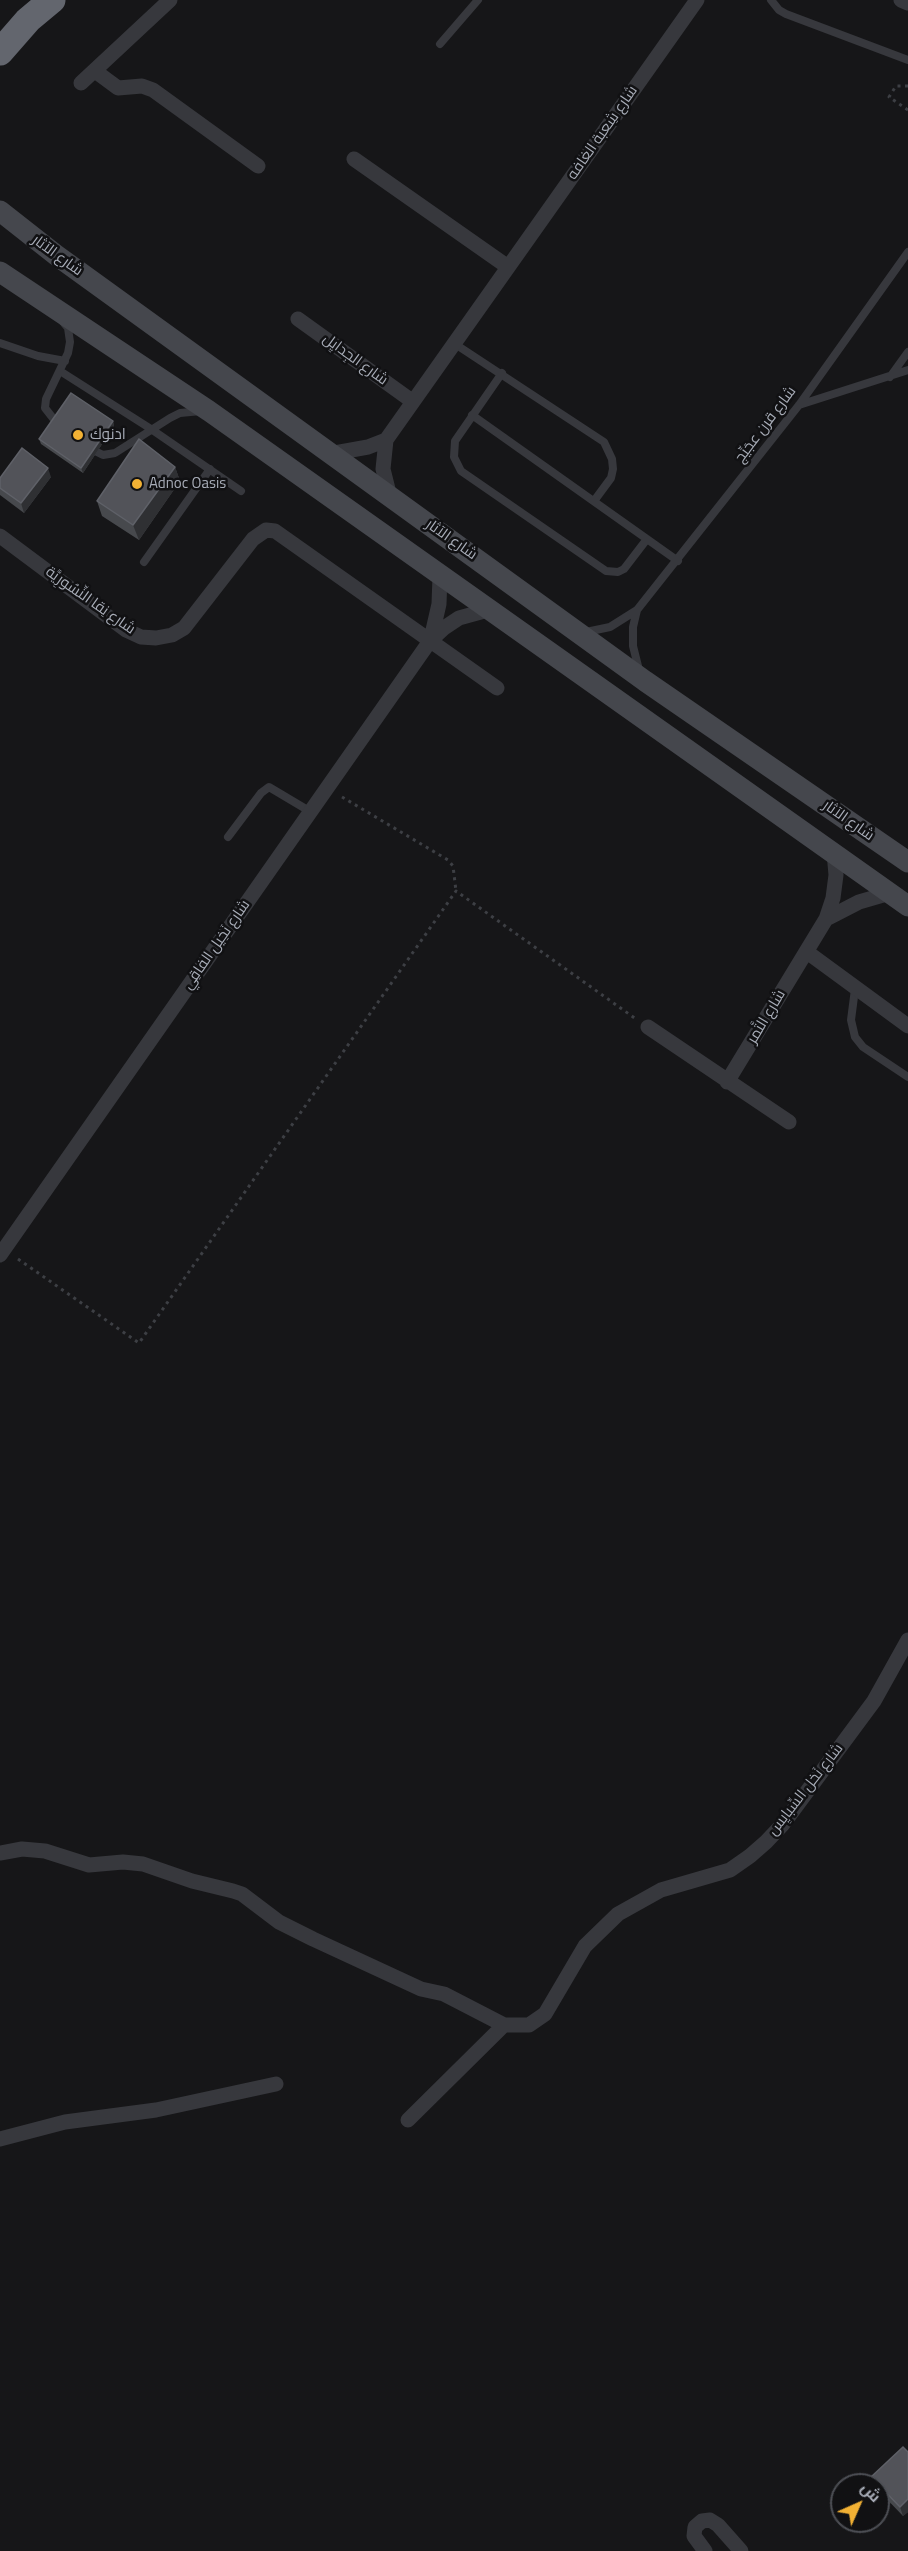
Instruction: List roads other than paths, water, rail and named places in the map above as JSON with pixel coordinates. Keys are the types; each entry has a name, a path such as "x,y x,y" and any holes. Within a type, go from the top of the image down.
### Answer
{"highway":[{"path":"0,52 13,35 52,0"}],"street":[{"path":"81,83 170,0"},
{"name":"شارع شِعبة الغافه","path":"390,498 383,469 386,440 697,0"},
{"path":"901,0 908,3"},
{"path":"95,71 118,88 142,86 153,90 258,166"},
{"path":"354,159 508,267"},
{"name":"شارع الآثار","path":"0,211 21,230 645,681 908,862"},
{"path":"0,272 209,411 908,906"},
{"name":"شارع الجِدايِل","path":"298,319 412,401"},
{"path":"329,454 368,447 386,440"},
{"name":"شارع نِقا النِّسُورِيَّة","path":"0,536 126,630 141,637 156,638 171,635 184,628 260,533 266,530 275,531 284,535 430,641"},
{"name":"شارع نَخِيل الفاقِي","path":"430,641 439,604 440,576"},
{"name":"شارع نَخِيل الفاقِي","path":"2,1252 430,641 459,618 488,610"},
{"path":"430,641 497,688"},
{"name":"شارع التَّمر","path":"727,1082 826,919 833,898 836,875 834,852"},
{"path":"826,919 859,902 890,893"},
{"path":"807,952 908,1026"},
{"path":"648,1027 789,1122"},
{"name":"شارع نَخل السِّبايِس","path":"504,2025 529,2025 544,2014 585,1946 618,1914 662,1890 730,1870 750,1856 783,1824 874,1701 908,1640"},
{"path":"0,1853 22,1849 45,1851 89,1865 123,1862 144,1864 192,1881 242,1894 274,1919 421,1989 444,1994 504,2025 408,2120"},
{"path":"0,2139 65,2122 156,2110 276,2084"},
{"path":"705,2551 694,2535 695,2527 702,2521 710,2520 718,2525 741,2551"}],"lane":[{"path":"440,44 478,0"},
{"path":"771,0 779,10 786,14 908,60"},
{"name":"شارع قرن عجَيِّج","path":"581,633 610,627 638,610 799,405 908,252"},
{"path":"45,300 68,328 70,342 65,361 46,399 45,408 56,422"},
{"path":"0,343 38,356 65,361"},
{"path":"455,344 604,442 612,459 613,469 610,478 594,501"},
{"path":"890,377 908,352"},
{"path":"799,405 908,370"},
{"path":"60,371 151,429 241,491"},
{"path":"502,373 458,434 453,449 456,464 467,476 606,571 618,572 624,569 647,539"},
{"path":"98,452 103,455 116,453 151,429 180,413 209,411"},
{"path":"472,415 678,561"},
{"path":"144,562 210,469"},
{"name":"شارع قرن عجَيِّج","path":"638,610 633,627 633,646 637,664 645,681"},
{"path":"228,837 261,793 269,787 310,812"},
{"path":"855,989 851,1020 855,1037 862,1047 908,1077"}],"place":[{"name":"ادنوك","path":"78,435"},
{"name":"Adnoc Oasis","path":"137,484"}]}
